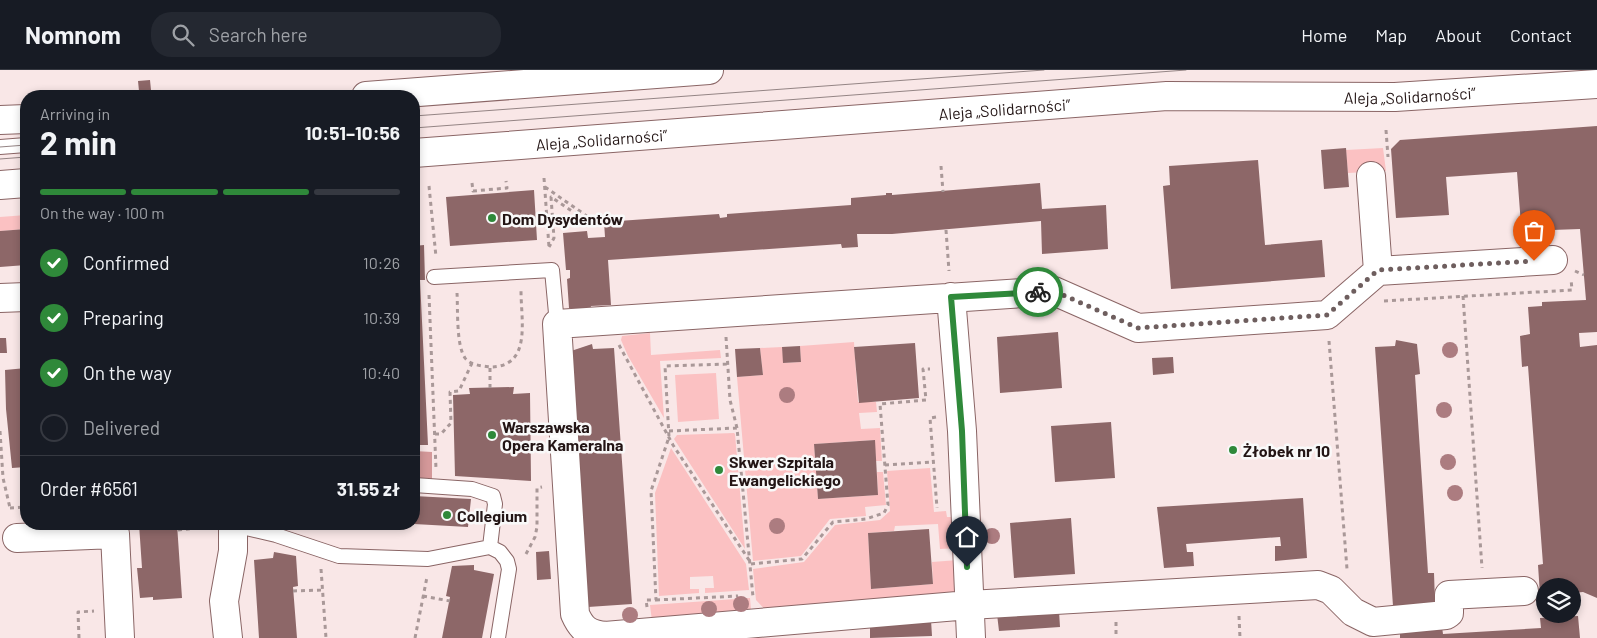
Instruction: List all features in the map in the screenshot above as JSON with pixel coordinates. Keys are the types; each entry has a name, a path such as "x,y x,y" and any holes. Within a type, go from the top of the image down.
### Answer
{"street":[{"path":"414,90 518,77 709,70"},
{"name":"Aleja „Solidarności”","path":"420,153 1167,96 1395,97 1597,84"},
{"path":"0,120 20,119"},
{"path":"1371,176 1378,270"},
{"path":"0,185 20,183"},
{"path":"1524,591 1448,595 1449,613 1444,616 1372,622 1353,612 1331,590 1318,585 969,605 755,625 594,635 585,631 575,614 557,324 1054,291 1138,328 1333,310 1378,270 1562,264"},
{"path":"0,298 20,297"},
{"path":"951,297 962,431 971,638"},
{"path":"228,638 224,601 233,551 233,530"},
{"path":"17,538 115,534 120,638"}],"lane":[{"path":"0,147 20,145"},
{"path":"434,277 552,270 557,324"},
{"path":"420,485 472,489 493,496 495,504 490,547"},
{"path":"256,530 339,556 428,559 490,547 500,552 507,561 509,580 498,638"}],"path":[{"path":"941,166 943,192"},
{"path":"544,178 548,231"},
{"path":"472,183 473,191 489,191 507,188 506,181"},
{"path":"429,186 434,238"},
{"path":"545,187 594,221 591,224 551,197 554,238 549,247"},
{"path":"946,230 951,297"},
{"path":"1353,612 1346,557 1333,310 1464,296 1572,290 1562,264"},
{"path":"434,277 429,294 436,468"},
{"path":"1464,296 1483,593"},
{"path":"458,302 461,347 465,358 472,363 505,366 517,356 521,345 521,301"},
{"path":"724,314 730,400 737,428 751,563 755,625"},
{"path":"616,320 616,341 669,437 751,563"},
{"path":"435,434 441,434 451,423 450,392 459,391 472,363"},
{"path":"656,600 651,491 669,437 665,366 728,364"},
{"path":"490,366 490,388"},
{"path":"751,563 802,559 833,522 866,519 884,513 888,505 880,404 926,400 923,369"},
{"path":"669,431 737,428"},
{"path":"0,431 3,478 10,508"},
{"path":"885,465 933,462"},
{"path":"507,561 516,560 525,554 530,546 537,527 537,506"},
{"path":"320,565 326,638"},
{"path":"415,638 427,577"},
{"path":"293,591 322,590"},
{"path":"649,633 646,600 753,595"},
{"path":"423,596 450,601"},
{"path":"1240,629 1240,638"}],"shaded area":[{"path":"1383,148 1386,171 1348,173 1346,150"},
{"path":"20,215 20,229 0,231 0,217"},
{"path":"650,333 651,355 720,350 721,358 660,361 664,418 628,356 621,340 622,336"},
{"path":"854,342 858,402 876,402 877,412 859,413 861,429 880,428 882,461 876,461 874,440 814,444 818,499 878,495 877,472 883,472 886,505 865,507 866,516 830,519 801,556 753,561 737,377 763,375 760,348 782,347 784,363 801,362 800,346"},
{"path":"716,373 719,419 678,422 675,375"},
{"path":"734,433 745,549 674,439 677,435"},
{"path":"671,448 746,564 749,590 705,593 705,588 714,588 713,576 690,577 690,589 699,589 699,593 659,596 655,493"},
{"path":"420,451 432,452 432,479 420,478"},
{"path":"930,468 934,512 946,511 947,517 956,517 958,548 940,549 938,524 895,526 894,531 868,533 871,589 933,584 932,562 958,560 961,592 771,616 756,600 753,569 804,562 835,525 880,520 890,511 887,471"},
{"path":"750,598 751,610 659,617 659,620 652,621 650,605"}],"building":[{"path":"150,80 151,90 139,90 138,81"},
{"path":"1597,126 1597,332 1579,333 1580,347 1597,345 1597,598 1581,592 1581,578 1539,578 1538,565 1543,564 1528,366 1522,367 1520,336 1530,334 1528,307 1542,306 1542,302 1586,300 1580,229 1524,231 1521,225 1517,172 1446,177 1449,215 1396,218 1391,149 1400,140"},
{"path":"1346,148 1349,187 1324,189 1321,150"},
{"path":"1258,160 1265,245 1322,240 1325,277 1171,289 1163,186 1170,185 1169,166"},
{"path":"1040,183 1042,209 1106,205 1108,249 1042,254 1041,221 892,234 857,234 858,247 842,248 841,244 608,260 611,305 591,306 590,312 569,308 567,279 570,278 570,270 566,270 563,233 587,231 588,238 605,237 604,222 719,214 720,218 727,217 727,214 851,205 851,198 886,195 886,193 892,193 892,195"},
{"name":"Dom Dysydentów","path":"534,190 537,240 450,246 446,197"},
{"path":"20,229 20,265 0,267 0,231"},
{"path":"420,245 424,245 425,280 420,280"},
{"path":"420,280 428,445 420,445"},
{"path":"1058,332 1062,388 1000,393 997,337"},
{"path":"0,338 6,338 7,353 0,353"},
{"path":"1396,340 1417,344 1420,374 1415,375 1428,573 1434,573 1435,602 1393,606 1375,347 1395,346"},
{"path":"915,343 919,398 859,403 854,347"},
{"path":"592,344 593,349 614,348 632,604 588,607 571,351"},
{"path":"800,346 801,362 783,363 782,347"},
{"path":"760,348 763,375 737,377 735,349"},
{"path":"1173,357 1174,373 1153,375 1152,358"},
{"path":"20,369 20,467 12,468 6,409 5,370"},
{"name":"Warszawska Opera Kameralna","path":"514,387 513,394 530,393 531,481 455,476 453,395 470,394 469,388"},
{"path":"1111,422 1115,478 1055,482 1051,426"},
{"path":"875,440 878,495 818,499 814,444"},
{"path":"420,496 471,499 468,527 420,524"},
{"path":"1303,498 1307,558 1275,561 1275,546 1281,546 1280,537 1186,544 1187,552 1193,552 1194,566 1164,568 1157,507"},
{"path":"1071,518 1075,574 1014,578 1010,523"},
{"path":"929,529 933,584 871,589 868,533"},
{"path":"139,530 177,530 182,598 153,600 153,597 140,598 137,568 142,568"},
{"path":"549,551 551,579 537,580 536,552"},
{"path":"274,552 296,556 298,586 293,587 297,638 259,638 254,560 273,558"},
{"path":"474,565 474,570 494,574 482,638 442,638 450,597 446,596 452,566"},
{"path":"1059,611 1060,627 999,631 997,614"},
{"path":"931,620 932,636 870,638 870,625"},
{"path":"1540,623 1579,623 1580,638 1400,638 1400,630 1442,627 1443,634 1541,628"}],"tram line":[{"path":"420,116 1044,70"},
{"path":"420,128 1186,70"},
{"path":"0,147 20,145"},
{"path":"0,159 20,157"}],"way so far":[{"path":"1038,292 1054,291 1138,328 1327,315 1378,270 1534,261"}],"place":[{"name":"Dom Dysydentów","path":"492,218"},
{"name":"Warszawska Opera Kameralna","path":"492,435"},
{"name":"Żłobek nr 10","path":"1233,450"},
{"name":"Skwer Szpitala Ewangelickiego","path":"719,470"},
{"name":"Collegium","path":"447,515"}],"route":[{"path":"967,567 962,431 951,297 1038,292"}]}
